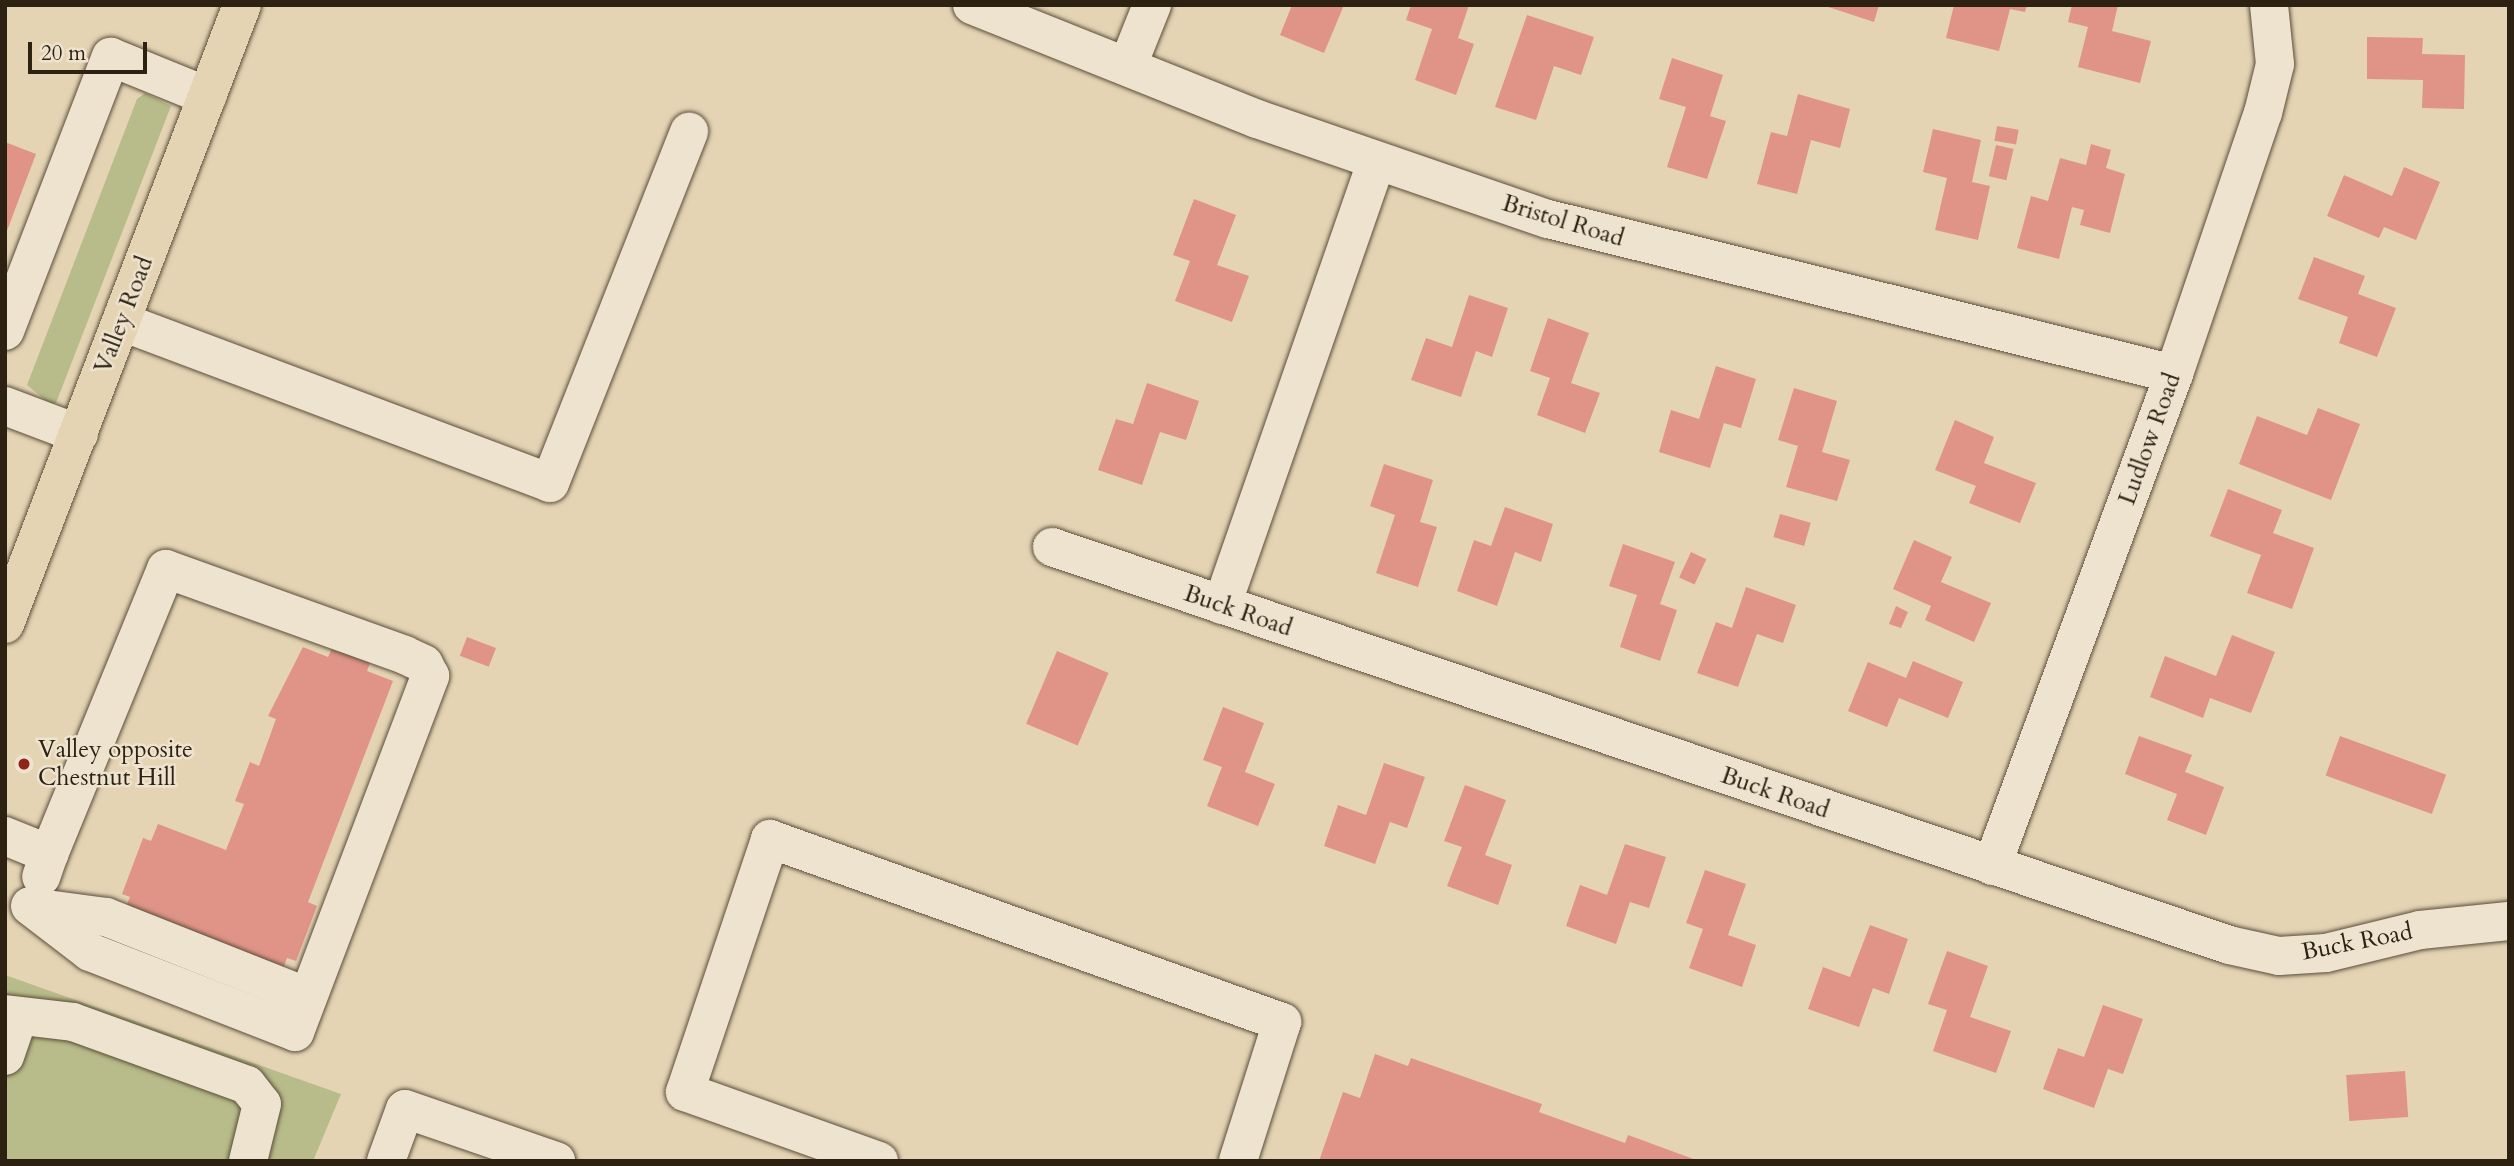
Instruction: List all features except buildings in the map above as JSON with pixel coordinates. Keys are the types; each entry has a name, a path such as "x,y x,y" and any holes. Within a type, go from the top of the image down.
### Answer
{"main road":[{"name":"Valley Road","path":"5,624 242,5"}],"street":[{"name":"Bristol Road","path":"972,5 1377,161 1548,219 1705,261 2174,374"},
{"path":"1128,65 1152,5"},
{"name":"Ludlow Road","path":"1992,866 2174,374 2276,64 2269,5"},
{"path":"5,331 111,57 207,96"},
{"path":"122,322 550,483 689,132"},
{"path":"1222,605 1377,161"},
{"path":"5,406 79,434"},
{"name":"Buck Road","path":"1052,547 1992,866 2278,956 2509,920"},
{"path":"166,569 424,664 430,676 427,695 305,1005 106,916 18,901 50,854 166,569"},
{"path":"5,836 50,854"},
{"path":"879,1161 685,1092 770,839 1282,1022 1238,1161"},
{"path":"5,1056 12,1016 73,1022 247,1085 262,1104 248,1161"},
{"path":"386,1161 405,1109 556,1161"}],"green space":[{"path":"145,93 171,106 56,403 50,404 27,385 137,99"},
{"path":"5,975 341,1094 313,1161 5,1161"}],"place":[{"name":"Valley opposite Chestnut Hill","path":"24,764"}]}
